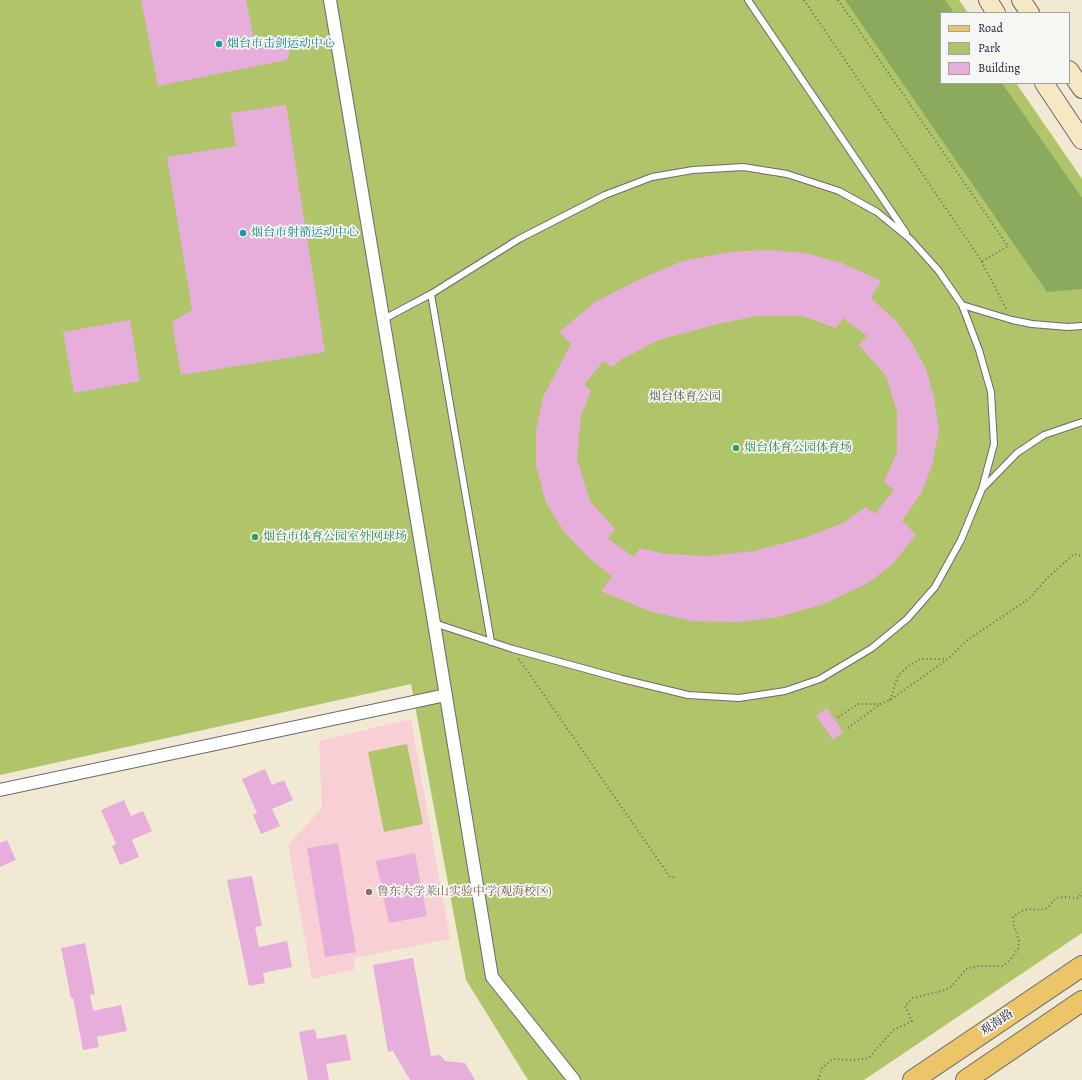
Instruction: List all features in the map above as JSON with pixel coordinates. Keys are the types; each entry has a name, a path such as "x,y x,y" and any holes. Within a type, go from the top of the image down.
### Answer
{"main road":[{"path":"988,0 995,12"},
{"path":"1021,0 1029,12"},
{"path":"1070,71 1082,89"},
{"path":"1045,84 1082,140"},
{"name":"观海路","path":"912,1080 1082,966"},
{"path":"966,1080 1082,1000"}],"street":[{"path":"330,0 492,977 574,1080"},
{"path":"0,790 446,696"}],"lane":[{"path":"434,623 513,649 622,679 688,695 739,698 785,691 820,679 872,648 907,620 935,587 960,540 982,489 994,444 991,392 979,350 962,305 938,270 910,239 748,0"},
{"path":"384,319 431,294 519,239 605,195 652,177 693,170 743,167 787,174 839,191 877,212 910,239"},
{"path":"431,294 491,642"},
{"path":"962,305 1012,320 1032,324 1068,327 1082,326"},
{"path":"982,489 1017,453 1044,435 1082,422"}],"path":[{"path":"804,0 981,262 1012,320"},
{"path":"838,0 1008,246 981,262"},
{"path":"848,728 880,704 890,700 948,659 966,641 1030,598 1047,578 1074,554 1082,556"},
{"path":"513,649 670,877 675,877"},
{"path":"890,700 898,676 907,667 920,659 948,659"},
{"path":"838,717 858,704 880,704"},
{"path":"818,1080 822,1068 833,1059 854,1060 869,1058 893,1030 912,1021 905,1006 913,998 945,990 952,986 966,969 978,966 1003,966 1010,960 1018,949 1019,941 1014,926 1013,917 1021,911 1031,909 1040,910 1046,908 1056,898 1079,898 1082,892"}],"shaded area":[{"name":"鲁东大学莱山实验中学(观海校区)","path":"411,719 450,939 354,958 355,969 312,979 288,845 322,808 319,741"}],"green space":[{"name":"烟台体育公园","path":"0,0 959,0 967,12 940,12 940,84 1017,84 1082,179 1082,933 864,1080 528,1080 466,980 411,684 0,775"},
{"path":"845,0 945,0 953,12 940,12 940,84 1003,84 1082,198 1082,289 1047,292"},
{"path":"407,744 423,824 384,832 368,752"}],"building":[{"name":"烟台市击剑运动中心","path":"141,0 246,0 254,40 280,35 291,47 287,60 158,86"},
{"name":"烟台市射箭运动中心","path":"286,105 325,352 181,375 172,322 192,310 167,157 236,146 231,113"},
{"path":"770,250 805,253 842,263 881,281 871,298 896,321 912,343 926,369 934,398 939,430 932,465 922,492 902,521 916,534 893,564 868,583 824,604 778,617 739,622 692,621 649,611 601,591 612,576 589,558 565,533 546,503 536,465 536,430 543,397 571,344 559,332 595,302 640,279 683,261 729,252","holes":["757,316 802,316 836,328 843,318 867,336 859,345 886,376 897,412 897,452 884,482 894,490 875,514 866,507 843,523 804,538 754,551 708,556 665,554 640,548 634,557 608,539 615,529 590,501 577,459 581,416 591,391 584,384 604,361 612,367 622,359 659,340 714,325"]},
{"path":"130,320 140,381 74,393 63,332"},
{"path":"827,708 843,732 833,740 816,716"},
{"path":"265,769 272,785 284,780 293,800 272,809 280,826 261,834 253,815 257,813 242,779"},
{"path":"124,800 131,816 143,811 152,831 132,840 139,857 120,865 112,846 116,844 101,810"},
{"path":"7,840 16,860 0,867 0,843"},
{"path":"338,843 356,952 325,957 307,848"},
{"path":"415,853 427,916 389,923 376,861"},
{"path":"252,876 262,926 255,927 259,947 287,941 292,967 263,973 265,983 249,986 227,880"},
{"path":"85,943 95,994 90,995 93,1011 121,1005 127,1031 97,1037 99,1047 83,1050 61,948"},
{"path":"413,958 431,1056 440,1055 445,1061 465,1063 475,1080 410,1080 393,1051 388,1052 373,965"},
{"path":"315,1029 317,1039 346,1034 351,1060 326,1064 329,1080 308,1080 299,1032"}],"place":[{"name":"烟台市击剑运动中心","path":"219,44"},
{"name":"烟台市射箭运动中心","path":"243,233"},
{"name":"烟台体育公园体育场","path":"736,448"},
{"name":"烟台市体育公园室外网球场","path":"255,537"},
{"name":"鲁东大学莱山实验中学(观海校区)","path":"369,892"}]}
